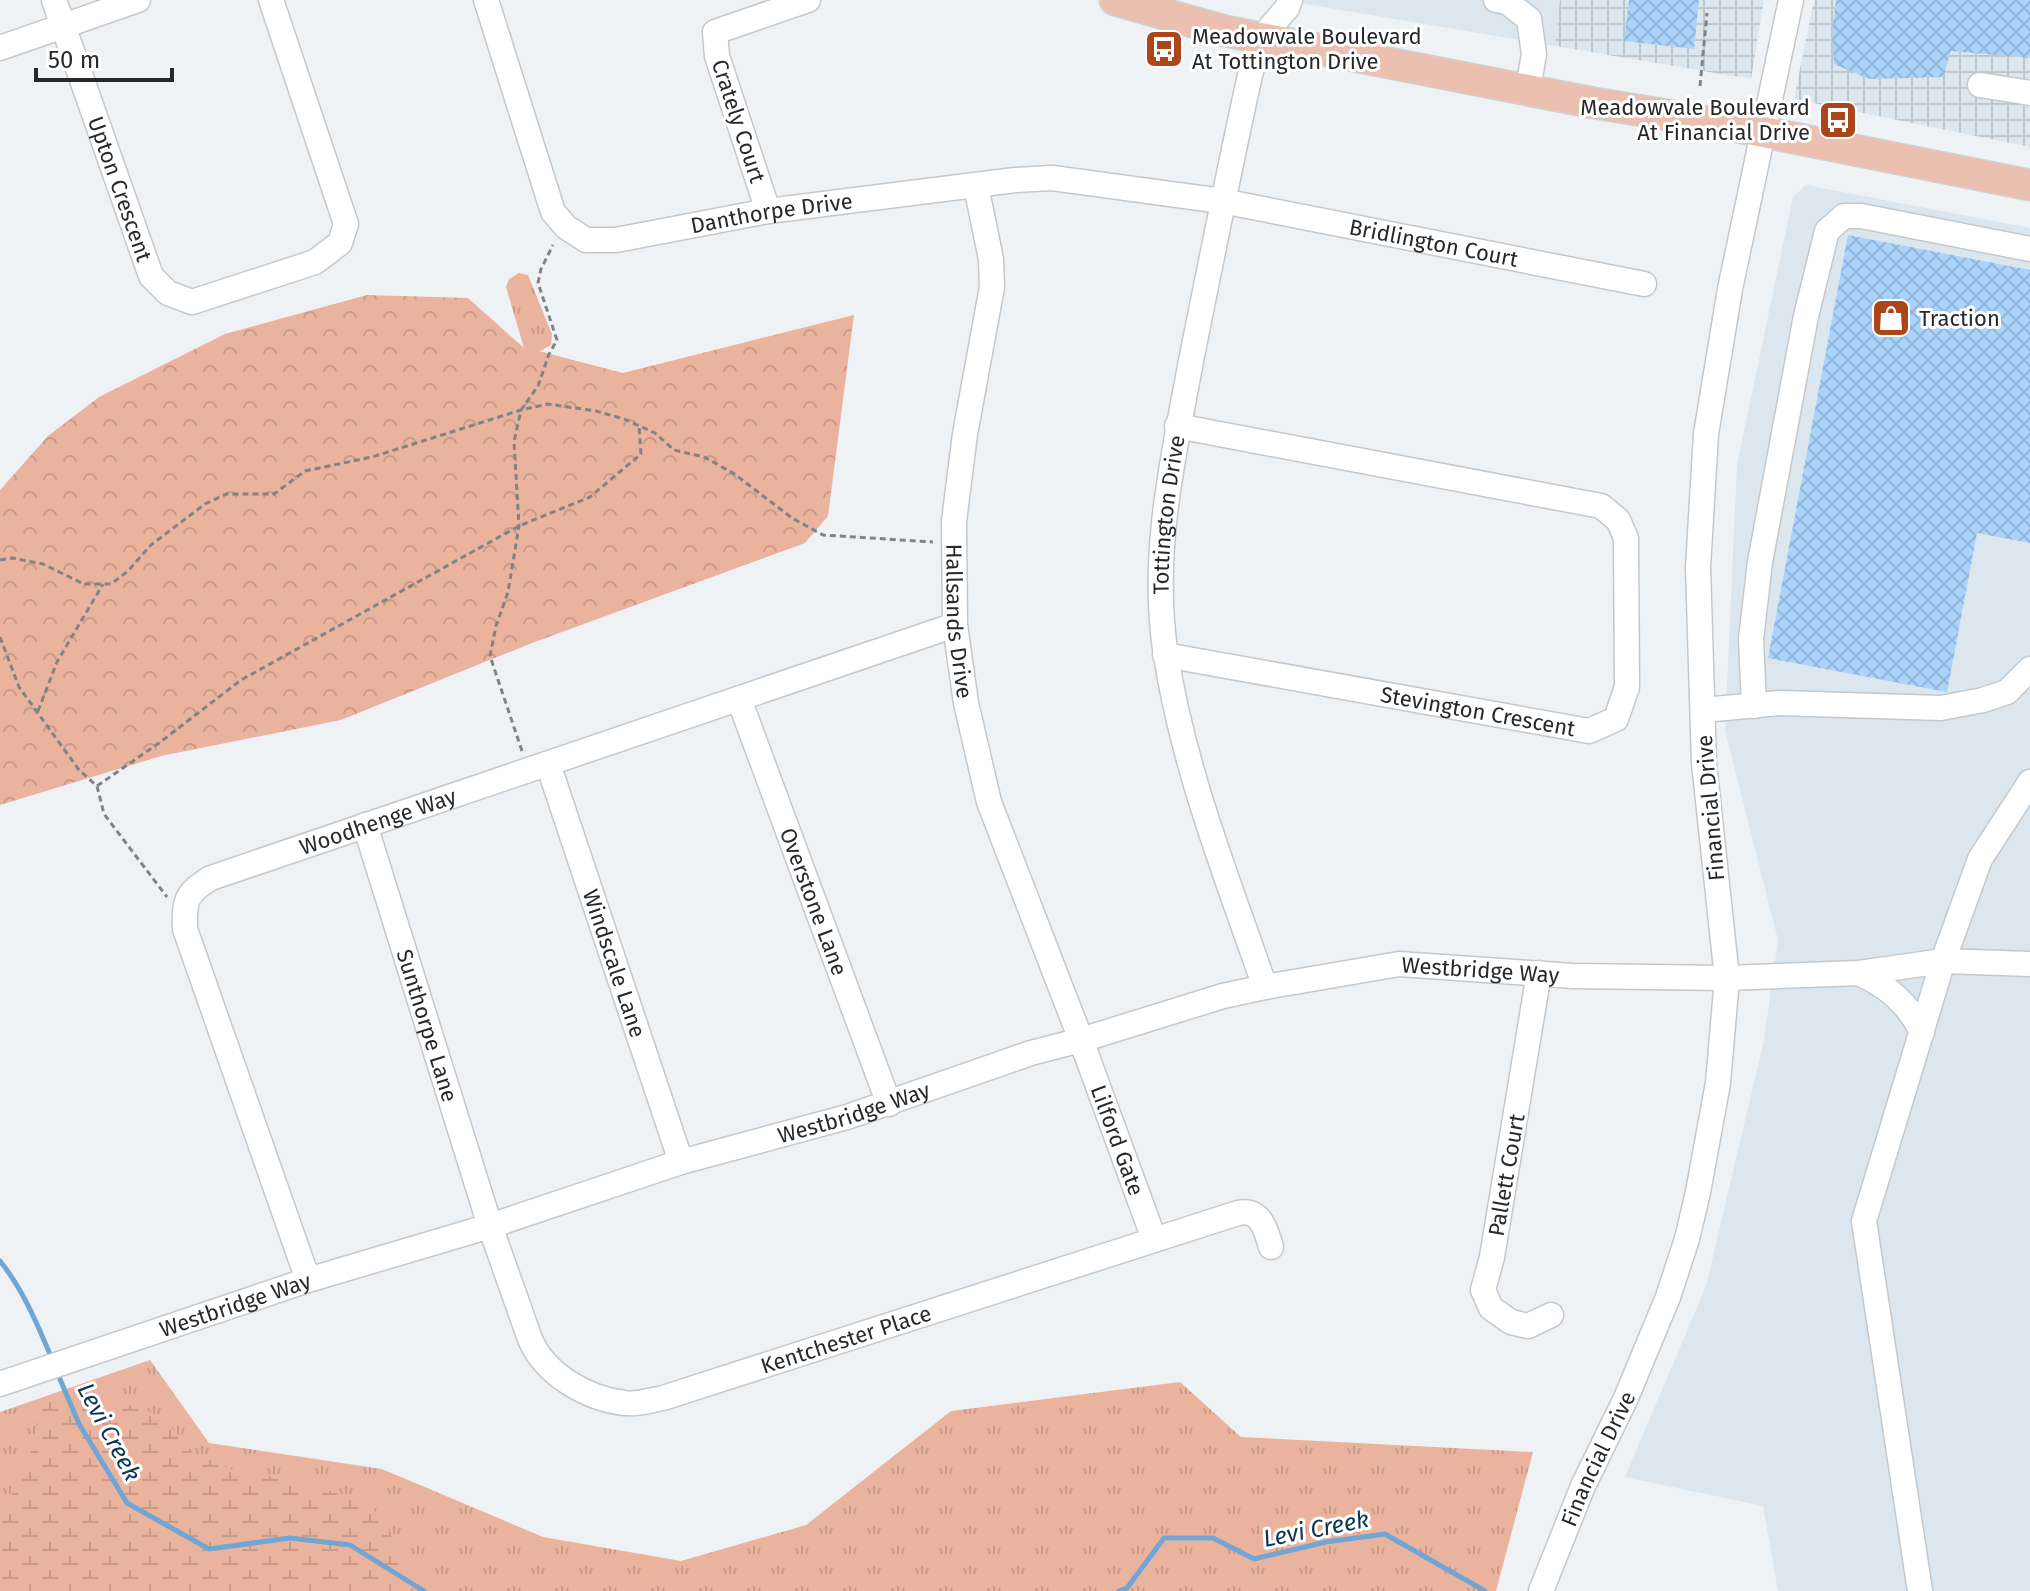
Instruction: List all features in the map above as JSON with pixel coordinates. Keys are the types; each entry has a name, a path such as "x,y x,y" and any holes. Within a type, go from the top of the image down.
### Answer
{"main road":[{"path":"1115,0 1225,31 2030,185"}],"street":[{"path":"54,0 63,25"},
{"path":"0,48 138,0"},
{"name":"Upton Crescent","path":"63,25 151,276 168,293 192,302 315,262 340,243 346,224 271,0"},
{"path":"486,0 553,212 566,227"},
{"name":"Crately Court","path":"768,211 717,56 715,32 808,0"},
{"path":"1261,38 1287,8 1290,0"},
{"path":"1496,0 1507,2 1529,19 1534,54 1528,89"},
{"name":"Financial Drive","path":"1544,1582 1668,1297 1698,1192 1718,1083 1727,978 1704,763 1698,567 1706,434 1730,289 1791,0"},
{"name":"Tottington Drive","path":"1261,38 1222,201 1177,426 1163,514 1160,603 1165,655 1191,771 1265,987"},
{"path":"1980,85 2030,93"},
{"name":"Danthorpe Drive","path":"566,227 586,240 616,240 768,211 1052,178 1222,201"},
{"name":"Hallsands Drive","path":"976,186 991,259 992,287 965,434 954,543 955,625 966,703 989,802 1081,1040"},
{"name":"Bridlington Court","path":"1222,201 1644,284"},
{"path":"1754,706 1751,639 1760,562 1806,316 1827,231 1844,216 1861,216 2030,249"},
{"name":"Stevington Crescent","path":"1165,655 1589,731 1616,719 1627,687 1626,538 1618,520 1601,506 1177,426"},
{"name":"Woodhenge Way","path":"185,903 189,894 211,878 955,625"},
{"path":"1703,710 1856,704 1941,708 2007,692 2030,669"},
{"name":"Overstone Lane","path":"739,699 889,1104"},
{"name":"Windscale Lane","path":"538,767 681,1162"},
{"path":"1920,1591 1864,1221 1943,961 1980,859 2030,782"},
{"name":"Sunthorpe Lane","path":"365,825 490,1226"},
{"path":"185,903 185,929 308,1280"},
{"name":"Westbridge Way","path":"11,1381 308,1280 490,1226 681,1162 847,1117 1031,1053 1223,996 1265,987 1399,964 1539,973 1727,978 1859,973 1943,961 2030,964"},
{"name":"Pallett Court","path":"1539,973 1494,1242 1483,1290 1491,1308 1511,1322 1528,1326 1551,1315"},
{"path":"1859,973 1897,996 1922,1032"},
{"name":"Lilford Gate","path":"1081,1040 1154,1239"},
{"name":"Kentchester Place","path":"490,1226 536,1352 567,1381 596,1397 627,1404 663,1398 1246,1211 1257,1215 1262,1222 1271,1247"}],"path":[{"path":"1700,86 1707,13"},
{"path":"538,767 490,656 508,592 519,526 514,442 521,410 538,386 557,340 538,283 551,247 566,227"},
{"path":"0,560 12,558 43,564 84,584 111,584 128,571 151,545 205,504 226,494 274,494 305,471 372,457 548,404 596,411 655,433 674,450 704,457 733,473 792,518 823,535 954,543"},
{"path":"97,786 241,680 519,526 590,497 641,454 639,426"},
{"path":"38,711 57,662 103,584"},
{"path":"0,637 19,687 79,770 97,786 104,814 167,897 185,903"}],"shaded area":[{"path":"1282,0 1560,0 1555,46"},
{"path":"1560,0 1764,0 1751,79 1555,46"},
{"path":"1814,0 2030,0 2030,147 1794,99"},
{"path":"1806,185 2030,228 2030,1591 1778,1591 1763,1506 1625,1477 1706,1286 1764,1040 1778,940 1725,730 1737,465 1793,197"}],"green space":[{"path":"519,273 528,275 552,334 551,345 537,353 524,348 506,287 509,279"},
{"path":"367,295 468,298 523,347 623,373 854,315 828,516 805,543 532,643 341,720 161,756 0,805 0,490 48,436 99,397 225,334"},
{"path":"150,1360 209,1443 382,1469 543,1537 681,1561 806,1525 951,1411 1180,1382 1241,1437 1533,1452 1496,1591 0,1591 0,1412"},
{"path":"95,1395 148,1411 176,1432 193,1453 243,1474 292,1478 368,1504 387,1523 403,1574 399,1591 0,1591 0,1514 27,1469 39,1413 49,1400"}],"building":[{"path":"1629,0 1699,0 1694,49 1624,41"},
{"path":"1836,0 2030,0 2030,58 1951,51 1943,77 1869,79 1834,64 1832,31"},
{"path":"1848,235 2030,270 2030,543 1977,533 1947,692 1768,658"}],"waterway":[{"name":"Levi Creek","path":"0,1261 23,1296 52,1359"},
{"name":"Levi Creek","path":"57,1372 79,1424 127,1503 209,1549 290,1538 350,1545 424,1591"},
{"name":"Levi Creek","path":"1119,1591 1127,1588 1164,1538 1213,1538 1254,1559 1326,1542 1385,1534 1485,1591"}],"place":[{"name":"Meadowvale Boulevard At Tottington Drive","path":"1164,49"},
{"name":"Meadowvale Boulevard At Financial Drive","path":"1838,120"},
{"name":"Traction","path":"1891,318"}]}
